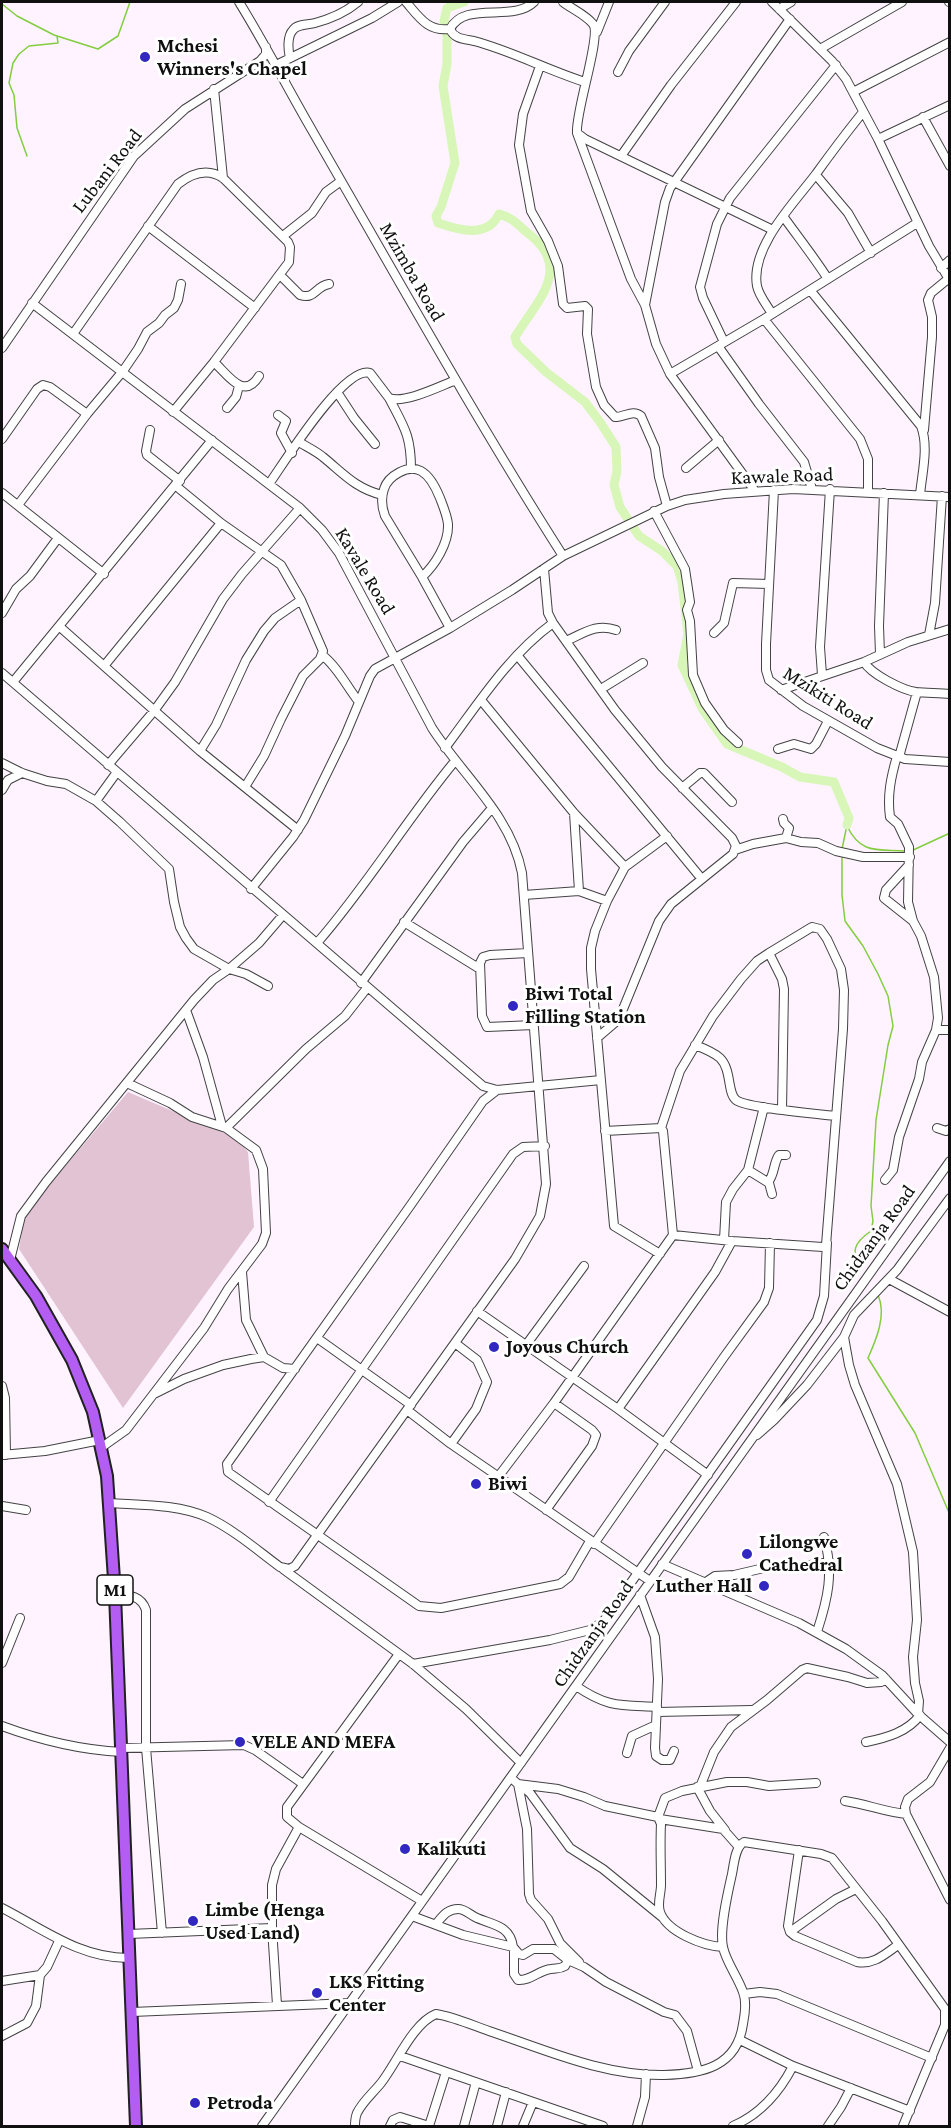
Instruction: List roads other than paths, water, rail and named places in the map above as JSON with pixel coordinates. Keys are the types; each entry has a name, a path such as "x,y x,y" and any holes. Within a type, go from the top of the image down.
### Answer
{"highway":[{"name":"M1","path":"2,1249 36,1296 67,1349 84,1388 101,1444 110,1503 115,1594 136,2127"}],"street":[{"name":"Mzimba Road","path":"239,2 266,45 341,181 456,380 563,556"},
{"path":"290,58 288,49 292,30 297,26 316,23 341,13 358,2"},
{"path":"276,65 372,18 398,2"},
{"path":"406,2 425,23 439,30 450,29"},
{"path":"450,29 454,22 470,13 503,12 531,5 534,2"},
{"path":"563,2 593,23 596,33"},
{"path":"609,2 596,33 577,133 632,279 645,305 656,344 670,374 755,491"},
{"path":"618,72 629,51 664,2"},
{"path":"621,156 671,85 736,2"},
{"path":"772,2 836,65 864,112 917,223 949,280 932,293 928,300 932,317 932,337 920,495"},
{"path":"779,9 791,2"},
{"path":"820,49 902,2"},
{"path":"645,305 665,202 674,181 790,19"},
{"path":"450,29 455,36 496,48 585,82"},
{"path":"853,92 950,42"},
{"name":"Lubani Road","path":"2,348 134,156 169,122 214,89 260,61 266,54 266,45"},
{"path":"812,489 804,462 759,404 721,344 700,287 724,206 836,65"},
{"path":"540,66 523,114 519,135 520,156 531,211 548,241 558,266 562,304 567,308 585,306 588,309 587,334 599,394 604,405 615,417 622,417 632,412 641,416 655,448 659,477 668,506"},
{"path":"214,89 224,178"},
{"path":"878,139 950,105"},
{"path":"772,314 760,294 757,279 762,255 773,230 816,175 829,154 864,112"},
{"path":"923,117 950,166"},
{"path":"577,133 773,230"},
{"path":"74,334 174,190 184,180 204,172 218,174 224,178 283,236 290,247 289,262 214,362 173,412"},
{"path":"816,175 848,213 871,253"},
{"path":"283,236 312,213 326,192 341,181"},
{"path":"783,216 828,279"},
{"path":"670,374 764,319 917,223"},
{"path":"148,226 255,308"},
{"path":"941,268 950,260"},
{"path":"280,275 300,296 304,297 311,295 321,285 329,284"},
{"path":"18,505 87,414 123,371 147,332 159,323 176,304 181,284"},
{"path":"810,290 917,420 924,433"},
{"name":"Kavale Road","path":"32,303 300,508 322,530 339,553 420,707 445,748 506,828 517,851 522,873 545,1146 546,1184 540,1216 515,1259 318,1535 295,1566 289,1569 280,1567"},
{"path":"764,319 860,439 868,459 868,492"},
{"path":"214,362 244,388 252,385 259,376"},
{"path":"269,484 318,414 337,392 358,374 366,372 373,376 389,398 408,435 411,447 411,469"},
{"path":"389,398 399,400 456,380"},
{"path":"2,439 37,389 43,385 50,387 87,414"},
{"path":"227,408 236,397 239,386"},
{"path":"337,392 375,444"},
{"path":"278,415 286,421 281,433 292,453"},
{"path":"150,430 147,455 221,523 276,561 285,570 322,646 322,655 303,676 280,719 264,756 245,787"},
{"path":"13,682 212,440"},
{"path":"686,468 719,440"},
{"path":"299,442 321,455 363,489 382,495"},
{"path":"422,577 436,562 448,527 446,513 432,483 424,473 411,469 394,476 387,482 382,495 382,508 450,628"},
{"name":"Kawale Road","path":"563,556 654,511 702,497 755,491 812,489 946,496"},
{"path":"822,675 820,657 830,489"},
{"name":"Mzikiti Road","path":"774,490 766,670 769,680 828,721 898,757 950,762"},
{"path":"2,493 104,574"},
{"path":"880,654 884,493"},
{"path":"929,635 935,603 946,496"},
{"path":"108,765 176,682 218,606 300,508"},
{"path":"654,511 685,569 690,602 687,610 690,621 693,675 705,703 724,730 738,743"},
{"path":"104,666 221,523"},
{"path":"2,613 16,589 30,576 58,538"},
{"path":"251,889 298,830 345,736 372,672 450,628 563,556"},
{"path":"544,569 548,613 553,623 615,710 682,788 732,838 735,850 734,854 701,878 666,909 618,1020 597,1038"},
{"path":"714,633 724,623 733,583 769,584"},
{"path":"200,751 216,725 246,660 264,631 275,618 301,600"},
{"path":"445,748 517,655 534,637 553,623"},
{"path":"60,627 200,751 298,830"},
{"path":"566,641 594,628 608,627 616,630"},
{"path":"781,690 864,662 929,635 950,629"},
{"path":"322,655 333,664 359,702"},
{"path":"517,655 701,878"},
{"path":"864,662 876,674 905,689 950,694"},
{"path":"601,689 643,663"},
{"path":"2,673 483,1086 497,1090 601,1080"},
{"path":"885,1180 893,1170 899,1137 919,1079 920,1066 936,1030 937,1008 934,976 908,902 909,856 898,824 890,817 888,802 889,784 917,692"},
{"path":"481,700 574,813 625,867"},
{"path":"778,748 794,744 811,749 828,721"},
{"path":"317,944 353,901 437,782 455,761"},
{"path":"2,763 22,773 66,784 96,801 169,869 172,896 180,927 195,949 229,969 246,974 268,986"},
{"path":"96,801 117,772"},
{"path":"2,790 8,780 22,773"},
{"path":"682,788 700,773 704,773 732,802"},
{"path":"224,1127 306,1049 345,1016 404,922 463,842 492,808"},
{"path":"574,813 579,891"},
{"path":"783,819 789,828 786,838"},
{"path":"660,1254 614,1226 591,948 595,931 607,902 625,867 667,836"},
{"path":"735,850 786,838 818,843 836,851 867,857 909,856"},
{"path":"909,856 886,890 884,898 913,921"},
{"path":"524,895 579,891 607,902"},
{"path":"10,1260 21,1216 46,1182 186,1010 213,980 259,943 283,915"},
{"path":"404,922 480,969"},
{"path":"413,1664 550,1640 590,1630 603,1622 817,1320 824,1296 844,990 837,960 827,939 817,927 812,927 757,961 713,1016 695,1045 680,1071 661,1128 673,1235 573,1377 498,1477"},
{"path":"528,953 485,956 481,960 482,1016 484,1024 490,1028 534,1025"},
{"path":"769,953 782,979 784,989 782,1110"},
{"path":"186,1010 224,1127"},
{"path":"936,1030 950,1030"},
{"path":"695,1045 720,1058 729,1072 734,1099 745,1104 836,1116"},
{"path":"2,1386 4,1455 101,1444 126,1430 204,1328 228,1289 262,1244 266,1233 263,1169 256,1150 224,1127 192,1117 170,1103 127,1083"},
{"path":"497,1090 483,1101 227,1464 228,1472 419,1606 441,1608 560,1584 569,1577 766,1298 769,1288 770,1243"},
{"path":"618,1409 715,1272 728,1241 726,1202 748,1170 764,1107"},
{"path":"759,1125 772,1108"},
{"path":"605,1131 661,1128"},
{"path":"937,1128 946,1131 950,1129"},
{"path":"269,1502 513,1154 523,1147 545,1146"},
{"path":"768,1182 771,1179 776,1159 779,1155 786,1155"},
{"name":"Chidzanja Road","path":"262,2127 950,1161"},
{"path":"748,1170 768,1182 772,1194"},
{"path":"747,1444 797,1397 844,1337 854,1315 889,1279 950,1198"},
{"path":"673,1235 823,1247 828,1241"},
{"path":"526,1345 584,1266"},
{"path":"242,1272 246,1320 264,1357 283,1368 295,1369"},
{"path":"889,1279 950,1312"},
{"path":"477,1311 708,1474"},
{"path":"844,1337 855,1385 897,1484 913,1552 917,1620 913,1657 919,1714 910,1727 866,1742"},
{"path":"317,1338 363,1370 451,1444 650,1581"},
{"path":"451,1444 476,1409 487,1382 477,1360 455,1344"},
{"path":"152,1395 206,1371 264,1357"},
{"path":"546,1510 592,1446 596,1435 554,1403"},
{"path":"110,1503 183,1510 205,1516 226,1529 413,1664 466,1709 521,1763"},
{"path":"2,1506 26,1510"},
{"path":"817,1632 829,1588 830,1562 824,1537"},
{"path":"706,1582 715,1576 734,1575 764,1568 798,1567 830,1562"},
{"path":"662,1564 817,1632 858,1656 886,1679 950,1742"},
{"path":"115,1594 139,1599 144,1603 146,1610 146,1748 162,1933"},
{"path":"640,1595 655,1637 657,1710 654,1739 657,1756 662,1760 670,1760 674,1751"},
{"path":"2,1663 20,1618"},
{"path":"399,1654 286,1810 289,1820 298,1827 422,1901"},
{"path":"738,1846 710,1811 699,1787 718,1745 731,1727 805,1668 867,1683 881,1682 886,1679"},
{"path":"576,1686 598,1700 612,1705 657,1710 753,1710"},
{"path":"627,1753 632,1736 656,1725"},
{"path":"2,1726 50,1742 98,1751 244,1745 255,1750 303,1784"},
{"path":"950,1748 930,1782 908,1799 905,1807 906,1814 950,1900"},
{"path":"510,1778 530,1793 570,1848 612,1876 679,1932 694,1941 723,1947"},
{"path":"663,1918 659,1905 661,1885 659,1818 667,1796 699,1787 737,1781 769,1786 816,1783"},
{"path":"518,1784 558,1789 605,1806 725,1830"},
{"path":"518,1784 530,1852 528,1884 531,1900 548,1919 560,1943 584,1967 606,1982 642,2001 664,2012 675,2014 687,2031 698,2071"},
{"path":"845,1801 906,1814"},
{"path":"277,2005 272,1928 274,1876 298,1827"},
{"path":"355,2127 356,2117 362,2104 400,2056 413,2035 430,2017 436,2014 573,2061 646,2074 664,2075 698,2071 712,2067 727,2058 740,2040 745,2016 744,1994 723,1947 723,1923 738,1846 748,1842 821,1854 832,1858 882,1921 945,2009 945,2025 903,2127"},
{"path":"799,1850 788,1926 790,1932 804,1940 866,1963 879,1958 898,1945"},
{"path":"790,1932 836,1899 856,1889"},
{"path":"2,1908 59,1941 114,1958 130,1958"},
{"path":"435,1924 445,1913 455,1909 464,1910 475,1917 503,1927 510,1935 514,1948 514,1974 518,1980 529,1979 551,1969 561,1969 566,1966 567,1960"},
{"path":"412,1916 463,1935 514,1948 521,1955 533,1949 550,1948 567,1960 584,1967"},
{"path":"129,1934 272,1928"},
{"path":"2,2036 27,2023 36,2006 40,1975 59,1941"},
{"path":"2,1981 40,1975"},
{"path":"744,1994 760,1992 777,1994 932,2058"},
{"path":"132,2012 351,2003"},
{"path":"740,2040 793,2066 910,2111"},
{"path":"400,2056 603,2127"},
{"path":"733,2127 770,2102 793,2066"},
{"path":"390,2127 393,2120 400,2117 429,2126 446,2072"},
{"path":"638,2126 645,2097 646,2074"},
{"path":"464,2127 476,2082"},
{"path":"828,2127 851,2088"},
{"path":"497,2127 506,2092"},
{"path":"523,2127 533,2102"}],"waterway":[{"path":"2,4 17,16 54,35 98,49 118,36 130,2"},
{"path":"464,2 447,8 444,21 447,28 447,64 443,86 455,163 436,216 438,223 463,230 480,230 494,222 499,214 515,222 542,247 549,260 550,273 547,286 515,337 517,344 546,372 585,402 600,422 616,447 617,471 614,485 620,507 639,536 662,551 677,566 682,582 688,634 682,665 703,710 727,744 800,777 834,782 849,818 847,825"},
{"path":"27,156 17,128 14,95 9,83 13,63 29,46 58,43 57,36"},
{"path":"842,849 847,825"},
{"path":"847,826 858,842 871,849 906,851"},
{"path":"911,851 950,833"},
{"path":"842,857 845,921 863,946 878,974 888,996 893,1026 876,1120 871,1206 873,1221 871,1231 860,1240 855,1248 858,1272"},
{"path":"878,1295 881,1319 868,1358 915,1433 950,1515"}],"place":[{"name":"Mchesi Winners's Chapel","path":"145,57"},
{"name":"Biwi Total Filling Station","path":"513,1006"},
{"name":"Joyous Church","path":"494,1347"},
{"name":"Biwi","path":"476,1484"},
{"name":"Lilongwe Cathedral","path":"747,1554"},
{"name":"Luther Hall","path":"764,1586"},
{"name":"VELE AND MEFA","path":"240,1742"},
{"name":"Kalikuti","path":"405,1849"},
{"name":"Limbe (Henga Used Land)","path":"193,1921"},
{"name":"LKS Fitting Center","path":"317,1993"},
{"name":"Petroda","path":"195,2103"}]}
